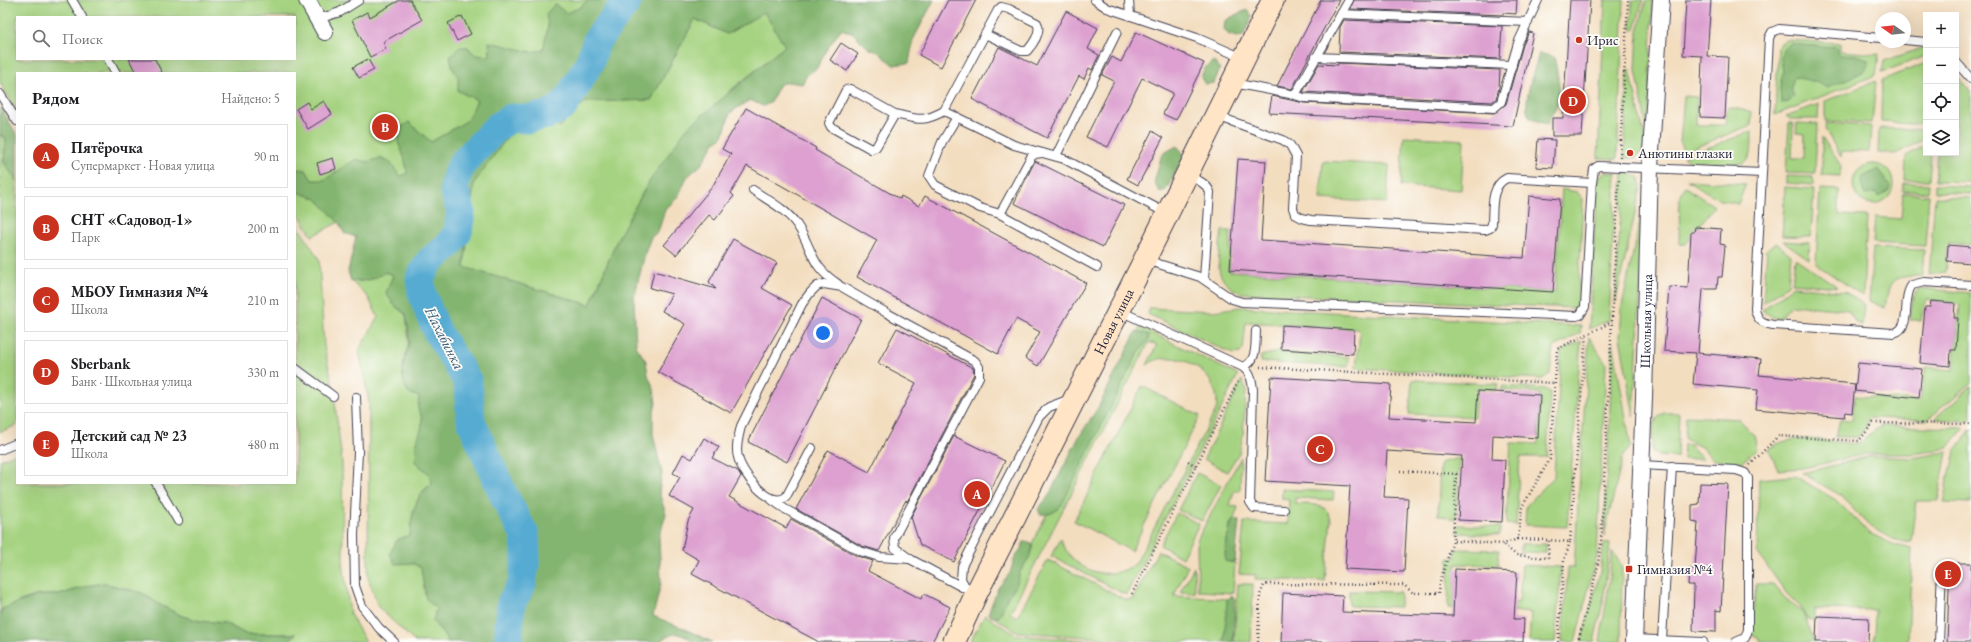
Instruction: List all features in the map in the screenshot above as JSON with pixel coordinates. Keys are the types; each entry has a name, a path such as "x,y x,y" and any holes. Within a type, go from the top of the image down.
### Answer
{"street":[{"path":"307,0 321,26"},
{"name":"Новая улица","path":"954,642 972,592 1076,397 1186,175 1217,116 1273,0"},
{"name":"Школьная улица","path":"1634,641 1650,167 1660,0"}],"lane":[{"path":"72,0 81,16"},
{"path":"321,26 359,0"},
{"path":"1095,0 1107,8 1197,38 1244,58"},
{"path":"1129,0 1130,16"},
{"path":"1295,95 1349,0"},
{"path":"1232,83 1304,98 1494,108 1501,102 1518,43 1538,0"},
{"path":"895,114 876,147 871,150 831,127 829,123 846,90 850,88 895,114 921,120 931,118 944,111 985,34 998,10 1001,7 1009,9 1037,23 1039,27 1031,46 1027,51 1021,52 985,34"},
{"path":"1341,14 1528,22"},
{"path":"1875,37 1779,29 1772,32 1768,44 1755,309 1756,315 1765,324 1894,333 1900,332 1904,327 1906,296 1912,285 1924,282 1971,285"},
{"path":"1056,156 1117,32"},
{"path":"1911,41 1923,42"},
{"path":"1316,57 1512,65"},
{"path":"109,60 115,72"},
{"path":"1959,65 1971,79"},
{"path":"0,94 16,119"},
{"path":"944,111 1014,144 1056,156 1167,214"},
{"path":"1217,116 1283,140 1290,144 1296,156 1293,208 1295,214 1302,218 1311,220 1485,230 1490,228 1492,224 1494,190 1501,180 1507,178 1592,183"},
{"path":"957,117 942,142 929,176 935,185 980,208 1000,214 1097,267"},
{"path":"1000,214 1031,157 1035,154 1044,153"},
{"path":"1145,259 1204,279 1232,298 1242,302 1576,316 1580,315 1585,307 1594,169 1598,166 1620,165 1762,173"},
{"path":"1186,175 1208,187 1210,192 1204,279"},
{"path":"753,190 788,213 797,226 818,267 826,277 885,312 975,361 979,367 979,377 894,538 895,548 910,559 972,592"},
{"path":"842,287 824,284 817,286 802,304 741,426 737,456 741,465 758,488 785,510 860,551 879,557 910,559"},
{"path":"1119,311 1243,367 1249,372 1252,379 1253,390 1250,502 1254,508 1284,510"},
{"path":"1243,367 1249,364 1254,355 1256,330"},
{"path":"296,369 333,396"},
{"path":"356,397 358,452 354,534 355,586 362,606 379,628 394,642"},
{"path":"0,450 16,443"},
{"path":"772,499 783,500 786,497 812,448"},
{"path":"1641,465 1736,470 1743,472 1748,478 1750,484 1748,630 1745,638 1736,642"},
{"path":"1662,640 1672,466"},
{"path":"157,484 178,521"},
{"path":"1939,642 1942,568"},
{"path":"1634,641 1662,640 1703,642"}],"path":[{"path":"1578,642 1599,557 1628,0"},
{"path":"1518,539 1522,507 1550,459 1557,349 1612,322"},
{"path":"1558,642 1564,560 1570,542 1586,334"},
{"path":"1132,594 1240,379 1243,367 1555,384"},
{"path":"1743,472 1778,436 1859,441 1873,423 1971,424"},
{"path":"1188,461 1196,466"},
{"path":"1258,642 1260,595 1264,585 1404,585 1412,592 1439,594 1440,582 1453,541 1456,474 1400,471"},
{"path":"1453,541 1503,544 1518,539 1570,542"},
{"path":"1503,544 1516,555 1548,558 1549,540"}],"green space":[{"path":"0,0 607,0 431,175 312,236 296,210 296,72 16,72 16,109 0,83"},
{"path":"588,0 934,0 913,40 909,63 893,65 880,53 868,48 853,33 841,29 825,52 817,68 807,75 802,84 789,82 780,84 770,103 763,106 750,100 730,113 723,136 715,142 701,165 687,177 678,197 665,210 658,232 651,237 646,250 634,297 636,346 646,361 648,375 654,389 656,403 653,416 653,434 662,473 659,493 666,514 659,537 661,583 653,616 712,642 692,642 689,638 676,633 664,638 661,642 449,642 433,621 436,609 426,599 421,568 413,563 395,564 390,553 397,540 410,535 411,521 418,500 426,488 432,484 429,474 415,462 416,446 422,427 422,418 418,409 419,397 408,393 403,379 402,373 409,343 409,332 406,314 394,305 386,293 393,275 386,272 369,280 351,281 348,271 356,237 344,233 339,223 317,199 296,191 296,172 298,169 306,170 312,180 324,180 356,159 367,162 381,158 389,161 400,176 407,174 405,160 398,142 400,128 409,122 431,142 468,120 477,100 458,91 458,77 453,69 450,56 460,47 468,47 475,55 490,56 489,42 531,52 543,50 548,26 546,14 555,4 566,13 579,8","holes":["764,12 785,46 686,129 647,185 618,238 590,305 464,267 474,183 511,132 561,126 585,102 651,100 695,19 727,34"]},
{"path":"1605,0 1624,0 1617,159 1598,158"},
{"path":"1632,0 1643,0 1635,29 1631,29"},
{"path":"1646,0 1653,0 1648,134 1636,70 1638,31"},
{"path":"1248,10 1252,16 1243,36 1236,37 1228,34 1224,29 1225,21"},
{"path":"764,12 785,46 730,91 647,185 618,238 590,305 464,268 474,183 511,131 561,126 585,102 651,100 695,19 727,34"},
{"path":"1786,40 1840,43 1840,51 1879,54 1876,75 1775,115 1778,48 1781,43"},
{"path":"1791,43 1836,47 1838,55 1858,55 1869,61 1865,71 1827,88 1817,82 1794,77 1791,87 1794,97 1789,102 1781,103 1780,86 1783,72 1781,59 1783,49"},
{"path":"1923,49 1923,57 1882,72 1884,61"},
{"path":"1539,53 1554,57 1558,81 1559,93 1557,105 1547,125 1530,117 1527,112 1528,96 1532,76"},
{"path":"1212,62 1216,63 1220,69 1214,83 1205,84 1201,78 1205,69"},
{"path":"1923,64 1923,125 1881,122 1882,80"},
{"path":"1627,69 1630,70 1645,144 1640,154 1637,156 1624,158"},
{"path":"1959,78 1971,92 1971,182 1935,181 1937,156 1959,156"},
{"path":"1876,81 1872,123 1825,121 1825,101"},
{"path":"1684,96 1697,97 1696,125 1725,125 1728,107 1752,112 1751,125 1684,152 1680,143"},
{"path":"1819,104 1818,119 1790,119 1786,116"},
{"path":"0,107 16,133 16,180 4,162 6,138 0,135"},
{"path":"1789,123 1793,123 1792,158 1804,158 1805,134 1796,133 1797,123 1817,124 1815,174 1786,173"},
{"path":"1826,123 1871,126 1869,152 1842,151 1841,157 1825,129"},
{"path":"1879,128 1923,130 1923,140 1896,154 1878,153"},
{"path":"1752,131 1752,147 1750,155 1745,162 1740,164 1694,162 1683,157"},
{"path":"0,135 6,138 4,162 16,180 16,425 0,432"},
{"path":"1404,136 1464,140 1461,190 1401,186"},
{"path":"1822,137 1841,166 1840,176 1822,175"},
{"path":"1177,146 1184,154 1183,157 1166,190 1160,192 1154,183 1162,154"},
{"path":"1923,147 1923,156 1931,156 1929,180 1905,180 1906,156"},
{"path":"1323,161 1389,165 1387,203 1320,199"},
{"path":"1877,164 1884,167 1890,173 1893,184 1892,192 1884,201 1877,204 1869,204 1862,201 1854,192 1853,180 1856,173 1865,165"},
{"path":"1878,169 1890,187 1888,191 1878,197 1875,193 1865,195 1861,183 1863,177"},
{"path":"1605,172 1616,173 1609,320 1589,329 1597,185 1599,178"},
{"path":"1623,174 1633,174 1640,178 1641,187 1615,304"},
{"path":"1786,176 1813,177 1813,185 1786,183"},
{"path":"1687,180 1746,184 1738,204 1720,200"},
{"path":"1904,183 1929,184 1928,192 1903,191"},
{"path":"1935,185 1971,187 1971,194 1935,192"},
{"path":"1685,187 1714,206 1686,244 1679,244 1680,194"},
{"path":"1785,187 1814,189 1811,237 1782,236"},
{"path":"1562,189 1577,192 1583,199 1578,302 1574,308 1241,293 1231,288 1225,282 1219,267 1222,231 1231,231 1229,271 1555,292"},
{"path":"1820,189 1839,190 1839,215 1867,216 1863,296 1816,264"},
{"path":"1903,193 1929,195 1925,246 1873,243 1875,217 1901,219"},
{"path":"1645,196 1634,416 1620,337 1622,306"},
{"path":"1935,197 1971,198 1971,245 1949,243 1945,272 1929,275"},
{"path":"296,224 319,259 324,346 333,386 342,462 343,563 350,614 366,642 287,642 296,634 245,634 225,623 200,621 182,616 160,605 142,593 104,583 87,586 59,595 38,595 20,601 0,615 0,460 16,453 16,484 296,484"},
{"path":"1783,241 1810,243 1809,259"},
{"path":"1776,243 1791,255 1788,285 1763,303 1767,249"},
{"path":"1873,248 1924,250 1922,276 1899,278 1894,281 1888,291 1885,308 1869,301"},
{"path":"1795,258 1838,287 1792,283"},
{"path":"386,272 393,275 394,305 406,315 409,342 403,364 419,397 418,409 422,418 422,423 421,432 416,446 432,484 422,493 415,506 411,521 410,535 397,540 395,563 413,563 421,568 426,599 436,609 433,621 449,642 415,642 379,608 368,578 369,402 359,350 378,317 368,297 351,281 369,280"},
{"path":"1794,286 1845,292 1864,305 1862,325 1856,323 1848,310 1791,305 1780,318 1774,318 1762,310"},
{"path":"1919,288 1971,293 1971,383 1927,420 1869,418 1866,428 1858,437 1836,437 1840,419 1852,419 1855,396 1920,401 1926,367 1953,370 1960,305 1927,299 1924,305 1921,320 1910,320 1913,297"},
{"path":"1239,307 1581,326 1580,333 1553,348 1550,374 1542,379 1356,368 1360,332 1357,329 1246,322 1243,349 1240,353 1233,354 1148,314 1150,308 1213,311"},
{"path":"1140,327 1238,375 1126,595 1051,556 1061,539 1066,550 1073,559 1092,571 1114,573 1125,570 1136,563 1216,410 1216,397 1212,384 1205,374 1195,366 1183,360 1170,358 1158,359 1147,365 1157,345 1149,342 1010,613 1017,617 1048,560 1126,600 1133,599 1158,551 1188,566 1174,596 1231,599 1228,642 1156,642 1018,632 995,618"},
{"path":"1136,332 1142,332 1149,335 1148,340 1138,353 1061,506 1052,513 1040,514 1038,509 1048,497 1079,437 1099,406"},
{"path":"1589,337 1606,363 1597,555 1575,642 1562,642 1568,567 1574,567"},
{"path":"1581,341 1567,527 1525,525 1526,506 1554,477 1561,351"},
{"path":"1613,342 1631,447 1623,456 1604,536"},
{"path":"1277,352 1349,357 1348,367 1261,362 1261,356"},
{"path":"1242,380 1246,389 1243,435 1239,453 1227,472 1204,459"},
{"path":"1412,380 1498,384 1496,390 1477,389 1474,417 1409,414"},
{"path":"1142,386 1200,416 1131,551 1074,521"},
{"path":"1503,386 1545,389 1550,392 1547,457 1520,457 1516,525 1506,524 1511,443 1538,444 1540,393 1501,390"},
{"path":"1971,386 1971,418 1967,421 1934,419"},
{"path":"1664,413 1679,413 1677,457 1659,456 1652,451 1652,434 1654,424 1659,416"},
{"path":"1686,416 1739,419 1754,435 1757,449 1742,462 1713,460 1703,448 1685,439"},
{"path":"1882,426 1964,428 1948,448 1910,454 1865,454 1803,468 1778,470 1769,450 1777,444 1798,439 1855,444 1859,443"},
{"path":"1971,429 1971,503 1943,502 1955,451"},
{"path":"1684,444 1690,445 1703,459 1683,459"},
{"path":"1947,452 1938,501 1916,501 1911,542 1893,539 1868,525 1840,495 1802,473 1871,456 1912,458"},
{"path":"1241,457 1240,491 1234,491 1230,506 1238,507 1234,519 1230,524 1225,553 1229,562 1235,563 1233,593 1198,591 1197,540"},
{"path":"1459,458 1456,519 1438,515 1440,463"},
{"path":"1197,473 1221,485 1202,521 1178,510"},
{"path":"1795,476 1836,500 1869,533 1895,545 1912,549 1908,642 1874,642 1875,610 1814,609 1814,620 1807,619 1800,607 1787,594 1757,552 1759,479"},
{"path":"1282,489 1334,492 1333,500 1295,498 1295,504 1317,505 1326,510 1329,514 1331,520 1325,581 1255,579 1256,575 1239,574 1244,522 1288,524 1289,500 1282,499"},
{"path":"1177,513 1199,524 1182,558 1160,545"},
{"path":"1234,519 1239,521 1235,561 1229,562 1225,561 1226,551 1229,533"},
{"path":"1458,525 1500,527 1500,535 1457,533"},
{"path":"1023,542 1028,542 1033,546 1029,558 1020,572 1016,586 1008,596 999,617 992,617 988,614 998,588 1010,573 1015,557 1021,549"},
{"path":"1604,543 1610,544 1603,602 1594,642 1581,642 1600,572"},
{"path":"1521,544 1546,544 1546,553 1521,552"},
{"path":"1456,549 1499,550 1498,565 1456,564 1454,608 1448,608 1449,558 1455,558"},
{"path":"1612,551 1622,566 1621,642 1600,642 1608,591"},
{"path":"1522,565 1561,567 1555,642 1529,642 1531,613 1514,611 1514,603 1519,602"},
{"path":"1194,567 1195,593 1180,592"},
{"path":"104,583 142,593 160,605 182,616 200,621 225,623 245,634 296,634 287,642 0,642 0,615 2,609 39,595 59,595 87,586"},
{"path":"1238,584 1253,584 1251,642 1234,642"},
{"path":"1756,584 1773,584 1785,598 1803,613 1815,642 1760,642 1758,637 1751,634"},
{"path":"1349,591 1400,592 1400,607 1349,606"},
{"path":"1231,596 1235,599 1233,642 1224,642 1227,600"},
{"path":"985,615 1016,635 1112,642 970,642"}],"building":[{"path":"400,0 410,0 422,20 383,42 386,49 370,57 352,20 367,12 370,17"},
{"path":"948,0 976,0 941,67 919,55"},
{"path":"1321,0 1339,0 1292,89 1277,86"},
{"path":"1354,0 1517,0 1516,14 1503,13 1503,15 1350,9"},
{"path":"1570,0 1590,0 1582,136 1552,136 1552,118 1563,118"},
{"path":"1686,0 1711,0 1707,56 1728,57 1725,118 1700,117 1702,56 1683,55"},
{"path":"1066,11 1098,28 1088,49 1099,55 1092,70 1089,68 1084,79 1079,76 1047,138 972,99 999,47 1037,66"},
{"path":"462,16 471,34 457,41 448,23"},
{"path":"1344,20 1502,26 1500,59 1339,52 1340,27"},
{"path":"1136,32 1204,63 1176,120 1163,114 1173,93 1142,78 1108,147 1086,137 1114,81 1102,75 1112,57 1121,62"},
{"path":"1529,32 1533,33 1513,126 1269,113 1272,96 1304,103 1494,113 1506,104 1523,45"},
{"path":"841,43 858,54 847,71 830,60"},
{"path":"368,59 374,70 359,78 353,67"},
{"path":"130,60 156,60 162,72 136,72"},
{"path":"1338,63 1500,70 1499,88 1496,99 1492,102 1303,92 1319,64 1338,65"},
{"path":"324,101 332,114 308,129 296,109 307,102 311,109"},
{"path":"746,108 900,199 901,196 919,206 925,196 1086,283 1038,366 1025,358 1040,332 1016,319 998,354 857,277 877,240 747,166 731,193 734,196 715,220 709,215 676,255 664,245 712,187 731,154 722,149"},
{"path":"1152,131 1163,138 1138,185 1127,179"},
{"path":"1538,139 1555,140 1553,168 1536,167"},
{"path":"333,158 336,169 320,174 317,163"},
{"path":"1238,159 1266,161 1261,240 1524,258 1529,196 1560,199 1553,292 1230,270"},
{"path":"1035,161 1124,205 1103,247 1014,203"},
{"path":"1695,227 1721,229 1720,244 1725,245 1722,277 1718,277 1717,289 1703,289 1698,353 1761,359 1759,375 1855,384 1852,413 1845,412 1844,417 1756,409 1758,390 1693,384 1696,353 1664,351 1669,287 1688,288 1691,232 1694,232"},
{"path":"733,239 777,263 762,288 792,305 731,413 658,372 685,324 662,311 672,294 650,288 654,271 716,289 709,282"},
{"path":"1948,245 1971,247 1971,263 1947,261"},
{"path":"822,298 861,319 787,462 748,442"},
{"path":"1931,301 1955,303 1954,318 1958,318 1956,350 1951,350 1950,366 1920,363 1925,307 1930,307"},
{"path":"1282,325 1354,330 1353,354 1281,349"},
{"path":"897,328 973,368 974,374 907,502 906,500 879,551 862,546 796,509 828,450 869,472 916,383 878,363"},
{"path":"1858,363 1922,369 1919,398 1855,391"},
{"path":"1271,377 1391,384 1389,417 1476,422 1478,391 1540,395 1538,438 1493,435 1492,459 1505,460 1502,522 1458,520 1462,456 1387,451 1384,497 1408,498 1404,572 1345,569 1350,486 1265,481"},
{"path":"954,436 1005,461 954,562 920,545 911,517"},
{"path":"704,438 719,447 712,458 738,471 741,476 729,497 786,528 791,519 857,556 873,561 868,571 921,599 924,594 950,607 932,642 819,642 692,574 699,560 682,550 688,521 694,510 669,496 680,477 673,473 683,454 692,459"},
{"path":"1700,483 1728,484 1721,611 1716,610 1716,632 1693,631 1694,585 1688,585 1689,569 1695,569 1698,522 1692,521 1692,505 1699,504"},
{"path":"1950,563 1971,563 1971,642 1947,642"},
{"path":"1455,569 1517,572 1514,619 1524,619 1523,642 1281,642 1283,593 1343,596 1342,612 1453,616"},
{"path":"1817,616 1869,618 1868,642 1816,642"}],"waterway":[{"name":"Нахабинка","path":"508,642 511,603 522,584 526,558 525,535 505,498 471,421 468,382 438,333 422,293 420,278 430,261 449,245 458,232 461,211 454,189 456,177 462,164 497,127 511,118 528,119 547,115 563,107 589,64 597,40 628,0"}],"place":[{"name":"Ирис","path":"1579,40"},
{"name":"Sberbank","path":"1573,101"},
{"name":"СНТ «Садовод-1»","path":"385,127"},
{"name":"Анютины глазки","path":"1630,153"},
{"name":"МБОУ Гимназия №4","path":"1320,449"},
{"name":"Пятёрочка","path":"977,494"},
{"name":"Гимназия №4","path":"1629,569"},
{"name":"Детский сад № 23","path":"1948,574"}]}
